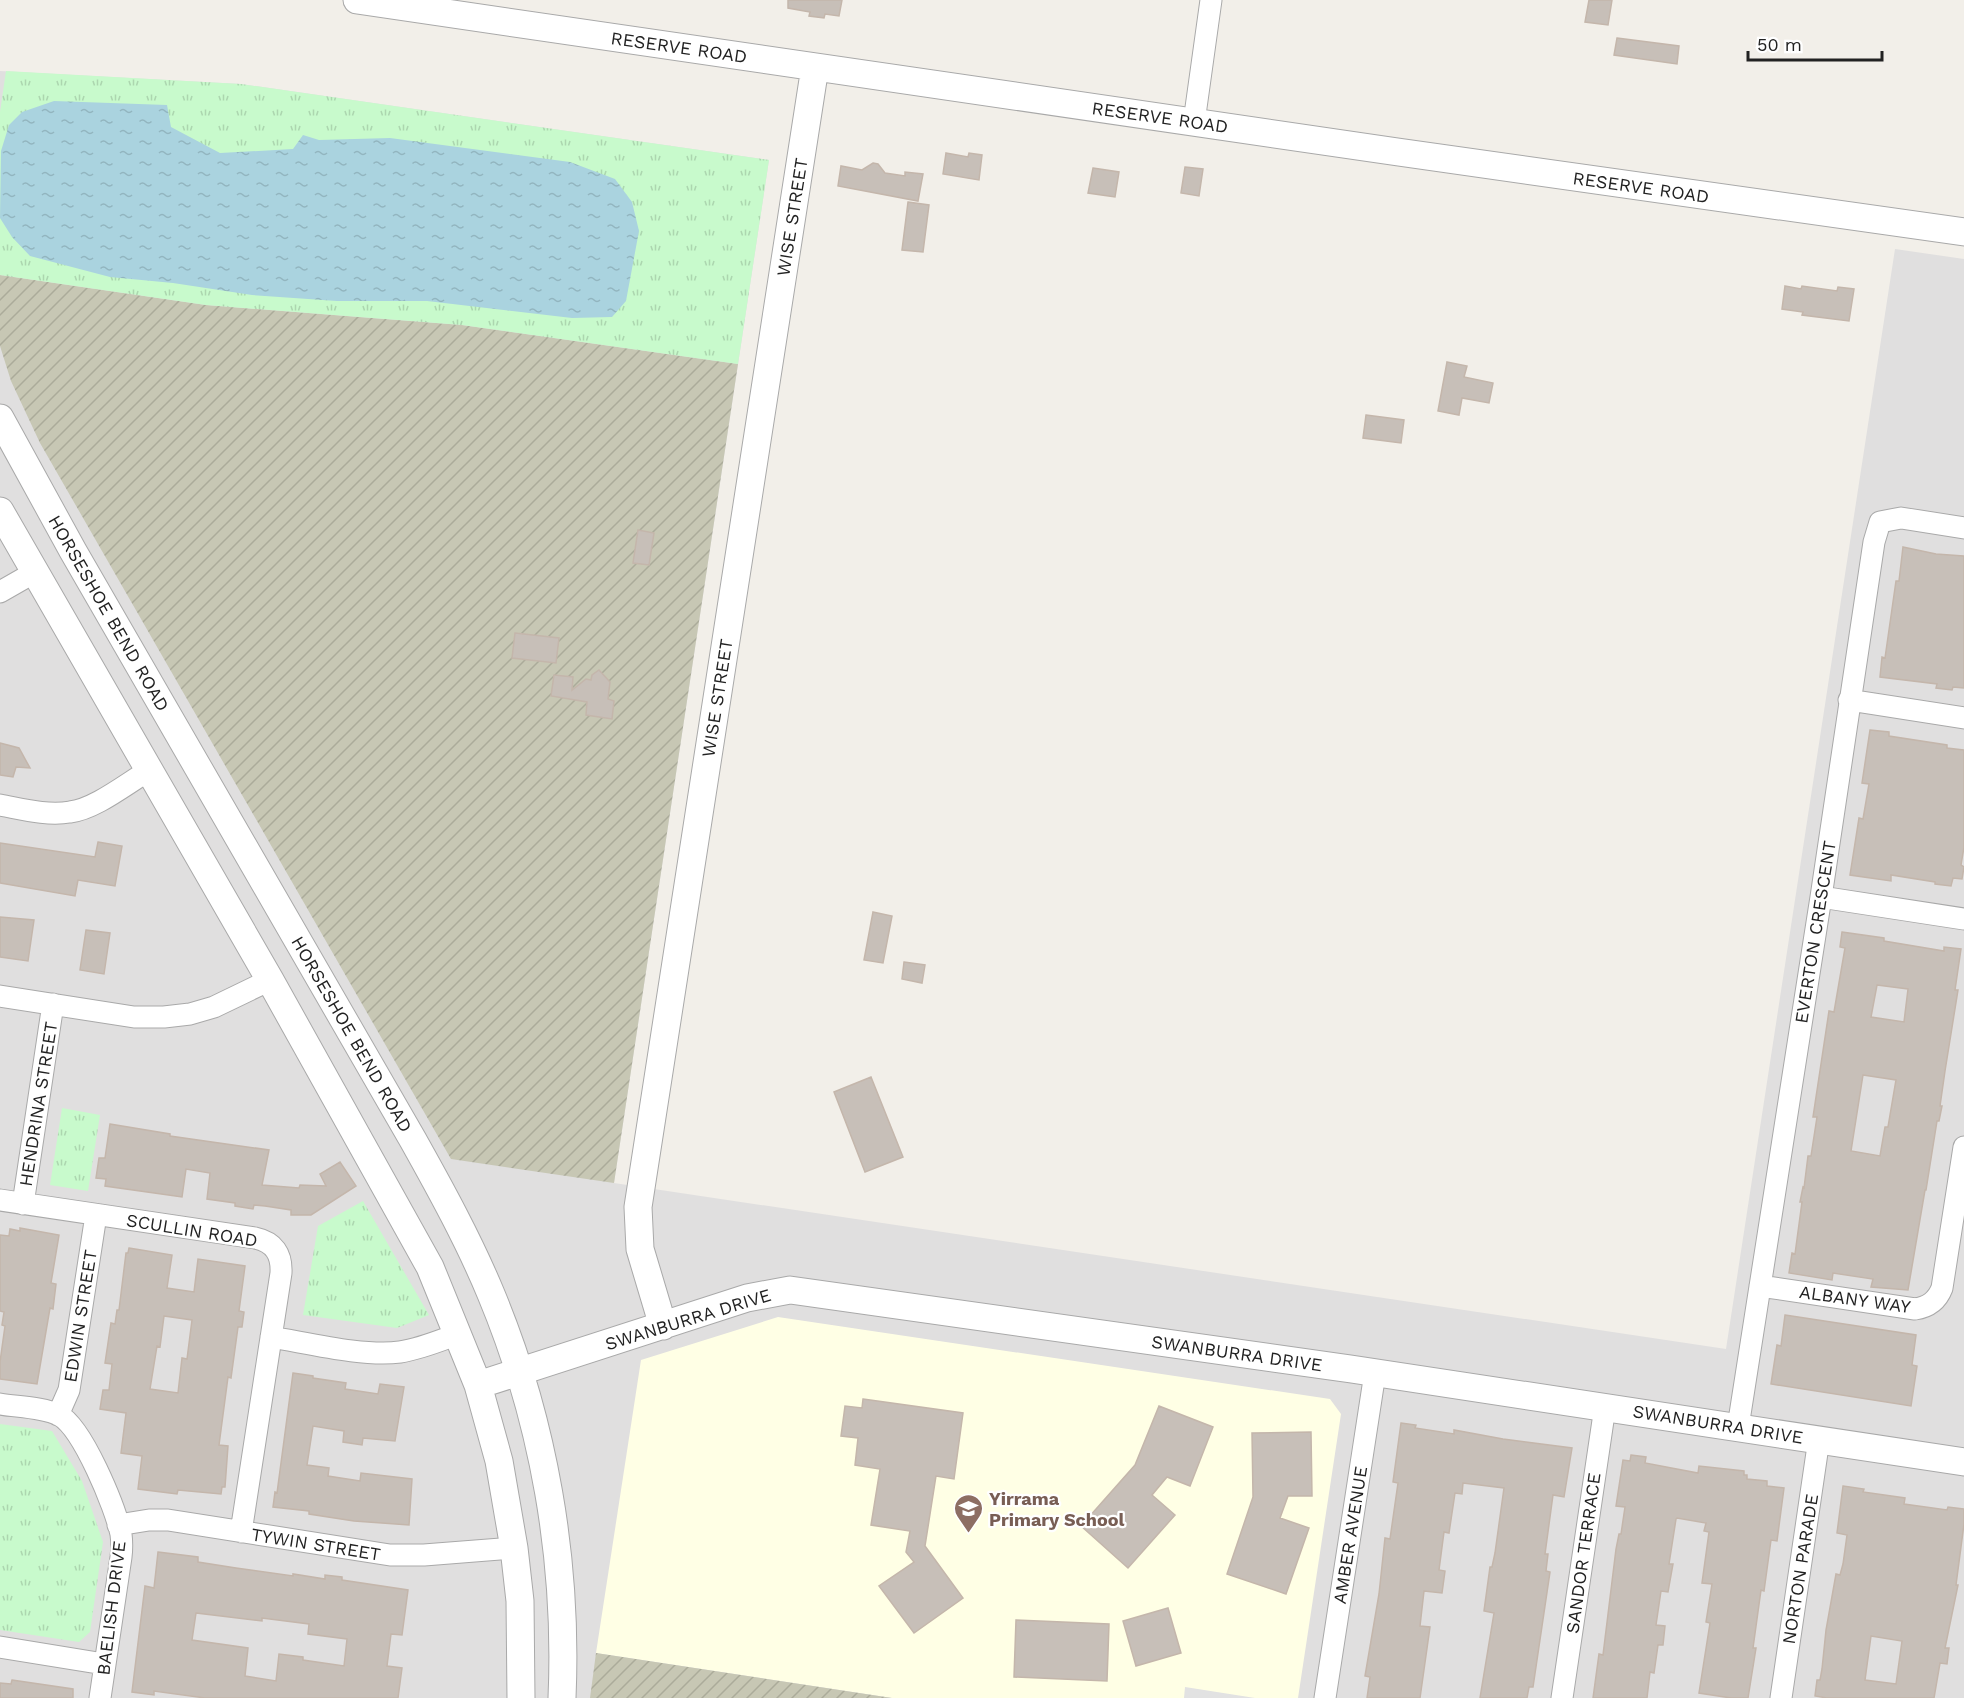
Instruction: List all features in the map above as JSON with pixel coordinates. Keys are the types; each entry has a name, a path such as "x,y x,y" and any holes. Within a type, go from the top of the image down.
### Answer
{"street":[{"name":"RESERVE ROAD","path":"357,0 1964,232"},
{"path":"1194,122 1211,0"},
{"name":"WISE STREET","path":"663,1326 640,1249 638,1208 815,67"},
{"name":"HORSESHOE BEND ROAD","path":"0,418 73,551 413,1140 455,1217 492,1295 519,1371 537,1436 549,1493 563,1623 562,1698"},
{"path":"0,510 270,980 430,1267 478,1385 500,1461 520,1601 521,1698"},
{"name":"EVERTON CRESCENT","path":"1738,1427 1874,542 1880,522 1901,518 1964,528"},
{"path":"0,592 73,551"},
{"path":"1849,700 1964,718"},
{"path":"0,805 45,812 76,811 91,805 148,771"},
{"path":"1821,897 1964,919"},
{"path":"0,996 134,1017 178,1016 214,1007 270,980 308,958"},
{"name":"HENDRINA STREET","path":"23,1204 53,1004"},
{"name":"ALBANY WAY","path":"1760,1286 1915,1309 1926,1307 1940,1294 1942,1288 1964,1147"},
{"name":"SCULLIN ROAD","path":"0,1200 262,1240 270,1244 277,1252 281,1266 241,1532"},
{"name":"EDWIN STREET","path":"58,1415 69,1390 96,1215"},
{"name":"SWANBURRA DRIVE","path":"478,1385 762,1294 790,1290 1375,1373 1964,1462"},
{"path":"271,1338 388,1353 419,1348 458,1334"},
{"name":"AMBER AVENUE","path":"1326,1698 1375,1373"},
{"path":"0,1404 58,1415"},
{"name":"SANDOR TERRACE","path":"1562,1698 1605,1407"},
{"name":"BAELISH DRIVE","path":"58,1415 72,1427 96,1467 122,1541 100,1698"},
{"name":"NORTON PARADE","path":"1781,1698 1820,1439"},
{"name":"TYWIN STREET","path":"118,1526 157,1520 390,1555 424,1555 514,1548"},
{"path":"514,1548 556,1543"},
{"path":"0,1647 104,1664"}],"shaded area":[{"path":"0,71 241,84 769,160 614,1183 1726,1349 1895,249 1964,259 1964,1698 0,1698"},
{"path":"0,275 206,305 462,325 738,364 614,1183 451,1159 40,443 11,381 0,346"},
{"name":"Yirrama Primary School","path":"778,1317 1330,1399 1341,1414 1298,1698 892,1698 596,1653 641,1360"},
{"path":"596,1653 892,1698 590,1698"},
{"path":"1185,1687 1255,1698 1184,1698"}],"green space":[{"path":"6,71 241,84 769,160 738,364 462,325 206,305 0,275 0,112"},
{"path":"62,1108 100,1115 88,1191 50,1185"},
{"path":"363,1201 429,1315 397,1328 303,1315 318,1226"},
{"path":"0,1424 52,1431 82,1481 103,1542 90,1632 79,1642 0,1630"}],"water":[{"path":"54,101 167,105 171,127 220,153 293,149 303,135 319,140 390,138 570,162 615,179 632,202 639,231 626,301 612,317 572,318 427,301 337,301 252,295 173,283 110,277 30,256 12,237 0,218 1,151 9,125 22,112"}],"building":[{"path":"788,0 842,0 839,16 825,14 824,18 809,16 810,12 788,8"},
{"path":"1589,0 1612,0 1608,25 1585,22"},
{"path":"1617,38 1679,46 1677,64 1614,55"},
{"path":"946,153 968,157 969,153 982,155 979,180 943,174"},
{"path":"873,163 878,164 885,173 905,176 905,172 923,174 918,201 838,186 841,166 862,170"},
{"path":"1185,167 1203,169 1199,196 1181,193"},
{"path":"1093,168 1119,172 1115,197 1088,193"},
{"path":"908,202 929,205 923,252 902,250"},
{"path":"1785,286 1837,291 1838,287 1854,289 1849,321 1802,315 1803,312 1782,309"},
{"path":"1447,362 1467,366 1464,377 1493,383 1489,403 1462,398 1459,415 1438,411"},
{"path":"1366,415 1404,420 1401,443 1363,438"},
{"path":"638,530 654,533 649,565 633,563"},
{"path":"1903,547 1936,554 1964,556 1964,688 1953,687 1952,690 1936,688 1937,684 1880,677 1882,657 1885,658 1896,581 1899,581"},
{"path":"515,633 559,638 556,663 512,658"},
{"path":"599,670 610,682 608,699 614,701 612,719 586,715 587,702 551,696 554,675 573,677 572,690 586,679 591,680 592,675"},
{"path":"1870,730 1889,732 1889,736 1964,750 1964,847 1961,865 1964,867 1962,879 1953,878 1951,886 1891,875 1891,881 1850,875 1859,818 1863,819 1869,784 1862,783"},
{"path":"0,743 19,748 30,768 16,767 13,777 0,775"},
{"path":"98,842 122,846 115,886 78,880 75,896 0,883 0,843 95,857"},
{"path":"873,912 892,916 883,963 864,960"},
{"path":"0,917 34,920 28,961 0,957"},
{"path":"86,930 110,933 104,974 80,970"},
{"path":"1842,932 1944,951 1944,947 1961,949 1955,990 1958,990 1940,1106 1942,1106 1939,1121 1937,1121 1908,1290 1871,1287 1873,1279 1833,1273 1832,1280 1789,1273 1792,1253 1795,1254 1802,1202 1800,1202 1817,1117 1813,1117 1829,1011 1834,1012 1845,948 1840,947","holes":["1877,985 1908,989 1904,1022 1871,1017","1863,1075 1896,1080 1888,1127 1885,1127 1880,1156 1851,1151"]},
{"path":"904,962 925,965 922,983 902,979"},
{"path":"871,1077 903,1157 865,1172 834,1092"},
{"path":"110,1124 170,1134 170,1136 269,1150 262,1185 299,1188 300,1185 326,1186 320,1174 340,1162 356,1186 311,1215 291,1215 291,1210 254,1205 253,1209 235,1206 235,1203 207,1199 210,1173 186,1169 182,1197 105,1186 106,1179 96,1178 99,1158 105,1158"},
{"path":"20,1228 59,1235 51,1283 56,1284 53,1309 50,1308 37,1384 0,1379 5,1326 2,1325 4,1312 0,1311 0,1235 9,1236 10,1229 20,1231"},
{"path":"129,1248 172,1255 167,1288 194,1292 198,1259 245,1266 239,1311 244,1312 242,1327 238,1327 231,1378 228,1377 219,1445 228,1446 225,1487 222,1487 221,1494 178,1490 177,1494 138,1489 142,1456 121,1453 126,1413 100,1409 103,1390 109,1390 112,1364 105,1363 111,1323 115,1324 117,1310 119,1310 126,1253","holes":["164,1316 192,1320 187,1359 182,1358 178,1393 150,1389 157,1346 160,1347"]},
{"path":"1785,1315 1916,1335 1912,1365 1917,1366 1911,1406 1771,1384 1777,1345 1781,1346"},
{"path":"293,1373 346,1383 345,1389 378,1394 380,1384 404,1387 395,1441 363,1438 362,1445 343,1442 344,1431 313,1426 307,1465 329,1468 328,1476 360,1481 361,1473 412,1479 409,1525 354,1521 309,1514 309,1511 273,1507 275,1492 277,1493"},
{"path":"863,1399 963,1413 954,1479 936,1476 925,1546 963,1598 914,1633 879,1586 914,1562 906,1552 910,1531 871,1525 880,1469 855,1465 858,1438 841,1436 845,1406 862,1408"},
{"path":"1159,1406 1213,1427 1190,1486 1167,1477 1152,1495 1175,1515 1128,1568 1081,1526 1135,1465"},
{"path":"1401,1423 1416,1425 1415,1428 1454,1434 1454,1430 1572,1448 1564,1497 1553,1495 1545,1554 1548,1554 1546,1571 1550,1572 1533,1687 1529,1687 1527,1698 1480,1698 1494,1613 1484,1611 1504,1488 1463,1483 1462,1494 1455,1493 1449,1533 1444,1532 1439,1570 1445,1571 1442,1593 1424,1591 1420,1626 1430,1627 1420,1698 1367,1698 1370,1677 1365,1676 1379,1594 1385,1538 1390,1539 1398,1483 1393,1482"},
{"path":"1311,1432 1312,1496 1288,1496 1280,1518 1309,1528 1286,1594 1227,1574 1253,1497 1252,1433"},
{"path":"1631,1455 1646,1457 1645,1463 1698,1473 1699,1466 1744,1471 1747,1479 1767,1481 1767,1486 1784,1488 1777,1541 1771,1540 1764,1591 1761,1590 1753,1648 1756,1648 1748,1698 1699,1693 1710,1623 1706,1622 1712,1584 1702,1583 1709,1532 1704,1531 1706,1523 1677,1518 1669,1564 1673,1564 1668,1592 1661,1591 1656,1625 1665,1626 1663,1645 1658,1645 1654,1673 1650,1672 1647,1698 1593,1698 1599,1654 1603,1655 1616,1549 1625,1507 1616,1506 1623,1460 1630,1461"},
{"path":"1843,1486 1864,1489 1863,1492 1905,1498 1904,1504 1947,1510 1948,1507 1964,1509 1956,1585 1958,1585 1945,1648 1949,1648 1947,1664 1940,1663 1934,1698 1815,1696 1817,1680 1820,1680 1822,1669 1836,1574 1840,1575 1847,1535 1837,1533","holes":["1871,1636 1902,1641 1896,1684 1865,1680"]},
{"path":"158,1552 198,1557 198,1562 236,1568 325,1579 325,1575 342,1577 342,1580 408,1590 402,1635 391,1634 387,1666 402,1668 398,1698 205,1698 154,1691 154,1695 132,1692 145,1586 154,1588","holes":["196,1613 262,1621 262,1618 309,1624 308,1634 347,1639 344,1666 279,1654 276,1681 245,1676 248,1648 192,1640"]},
{"path":"1168,1608 1181,1653 1136,1666 1123,1621"},
{"path":"1016,1620 1109,1624 1107,1681 1014,1677"},
{"path":"12,1680 73,1689 73,1698 0,1698 0,1683 11,1684"}],"place":[{"name":"Yirrama Primary School","path":"968,1534"}]}
